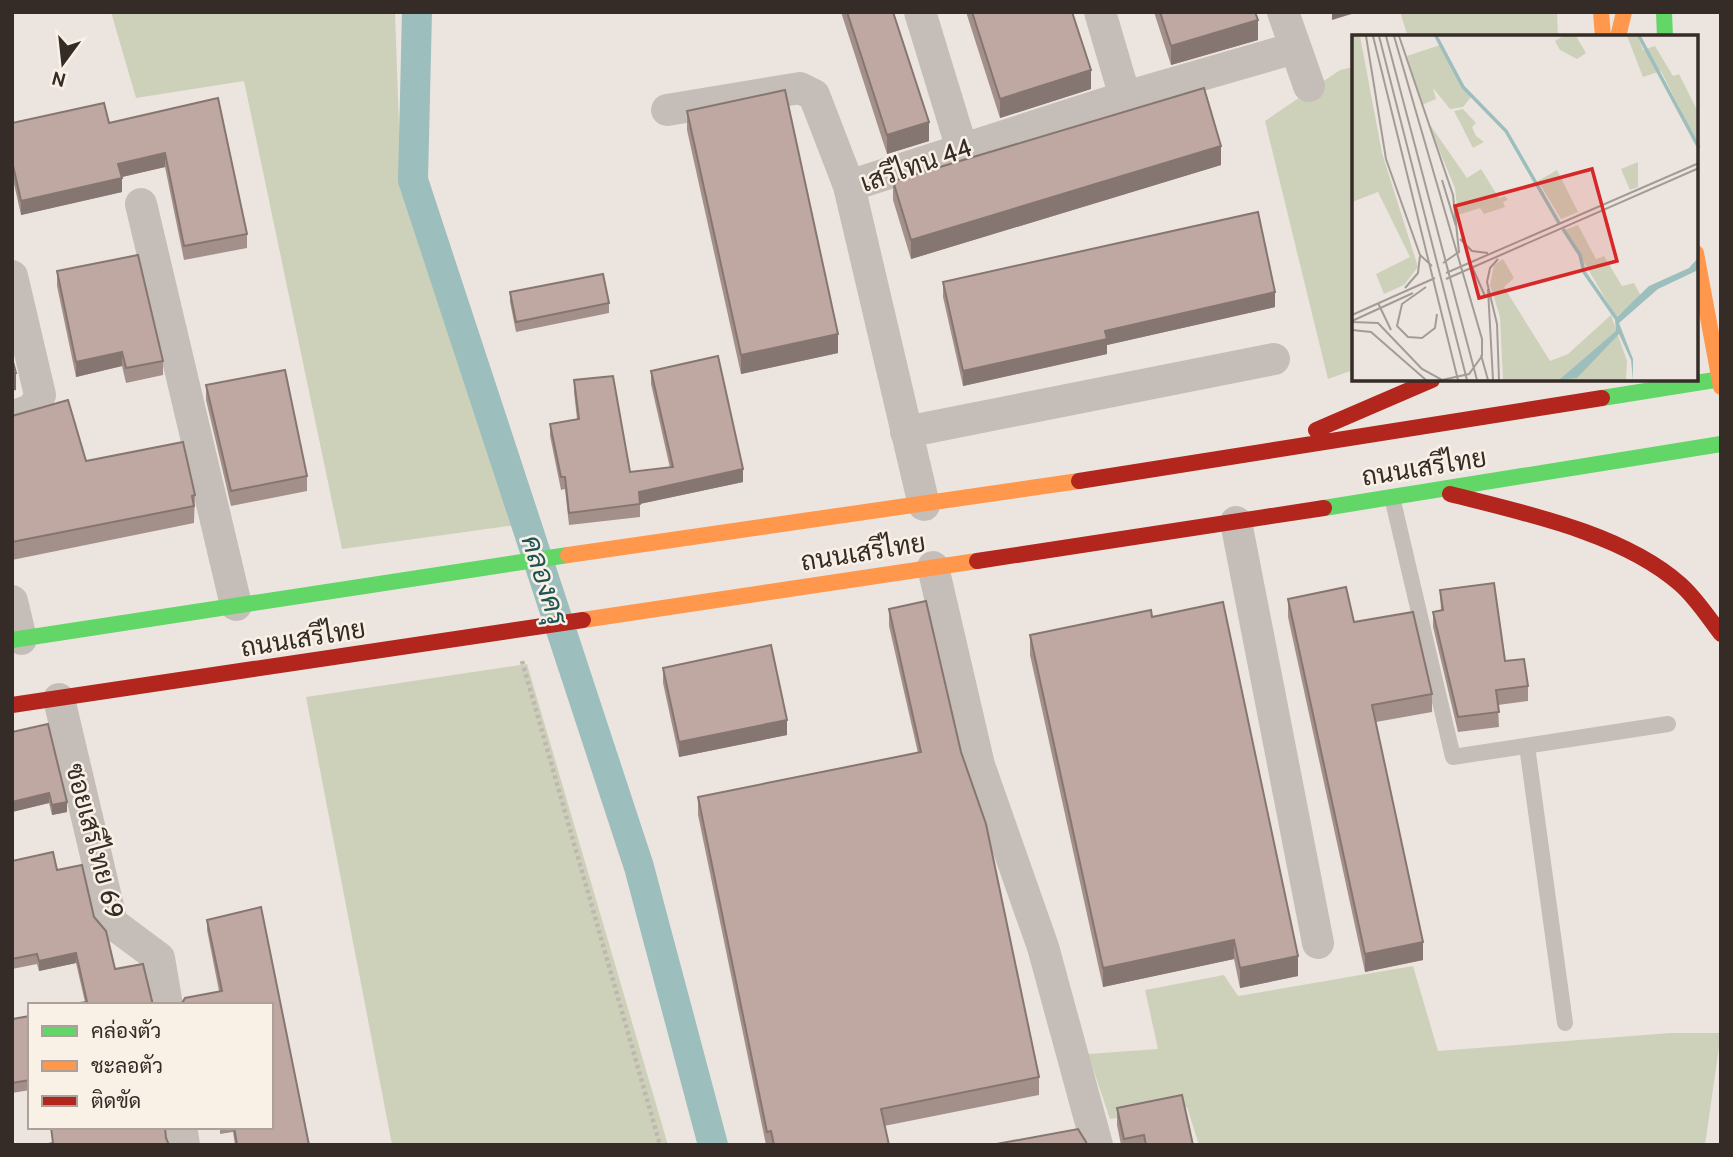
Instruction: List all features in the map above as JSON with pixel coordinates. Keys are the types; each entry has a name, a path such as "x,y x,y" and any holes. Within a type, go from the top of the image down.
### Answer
{"main road":[{"path":"1601,12 1603,35"},
{"path":"1619,35 1625,12"},
{"path":"1664,12 1665,35"},
{"path":"1698,264 1721,387"},
{"name":"ถนนเสรีไทย","path":"17,639 678,538 924,505 1720,379"},
{"path":"1263,453 1427,382"},
{"name":"ถนนเสรีไทย","path":"12,705 1236,522 1721,444"},
{"path":"1437,490 1538,516 1602,541 1673,578 1721,634"}],"street":[{"path":"920,12 962,149"},
{"path":"1100,12 1125,97"},
{"path":"1283,12 1309,86"},
{"name":"เสรีไทน 44","path":"924,505 849,186 1125,97 1295,48"},
{"path":"667,110 800,88 814,95 849,186"},
{"path":"141,204 236,605"},
{"path":"12,276 40,395 36,406 29,412 12,416"},
{"path":"906,432 1274,359"},
{"path":"1236,522 1318,943"},
{"path":"933,567 979,765 1043,947 1097,1145"},
{"path":"12,601 17,639"},
{"name":"ซอยเสรีไทย 69","path":"59,699 112,923 159,958 167,1003"}],"lane":[{"path":"1392,497 1453,757 1668,724"},
{"path":"1527,746 1565,1023"}],"path":[{"path":"521,659 660,1145"}],"green space":[{"path":"111,12 395,12 401,183 516,525 342,549 244,81 136,98"},
{"path":"1400,12 1557,12 1558,35 1407,35"},
{"path":"1352,67 1352,370 1328,379 1265,121 1340,70"},
{"path":"527,664 668,1145 392,1145 306,697"},
{"path":"1413,966 1438,1051 1670,1033 1721,1033 1705,1145 1199,1145 1187,1107 1110,1119 1088,1054 1158,1049 1145,990 1224,975 1238,996"}],"building":[{"path":"847,12 893,12 929,122 887,135"},
{"path":"972,12 1072,12 1091,70 1000,99"},
{"path":"1160,12 1255,12 1258,20 1171,46"},
{"path":"1204,88 1221,146 911,240 893,181"},
{"path":"785,90 838,334 741,355 687,111"},
{"path":"218,98 247,234 184,246 165,153 118,164 122,178 21,201 12,161 12,123 104,103 109,123"},
{"path":"1258,212 1275,292 1105,331 1107,339 963,371 943,282"},
{"path":"138,255 163,361 126,368 122,352 76,362 57,271"},
{"path":"603,274 609,303 516,322 510,292"},
{"path":"718,356 743,469 639,492 640,504 569,513 565,477 561,477 550,424 579,419 574,380 613,376 630,472 673,467 651,371"},
{"path":"285,370 307,476 231,491 206,385"},
{"path":"68,400 86,461 183,442 195,495 192,496 194,506 12,542 12,416"},
{"path":"1494,583 1505,661 1524,659 1528,686 1496,690 1499,712 1458,717 1433,612 1443,610 1440,590"},
{"path":"1346,587 1354,622 1413,612 1432,694 1372,705 1423,942 1365,954 1288,599"},
{"path":"926,601 961,752 986,824 1039,1077 881,1109 889,1145 774,1145 771,1131 767,1132 698,797 921,752 889,609"},
{"path":"1223,602 1298,956 1240,968 1234,940 1103,968 1030,635 1151,610 1152,617"},
{"path":"771,645 787,720 679,742 663,668"},
{"path":"48,724 67,802 52,805 49,793 12,802 12,732"},
{"path":"53,852 57,870 82,865 94,917 106,931 115,969 143,964 153,1003 79,1003 87,1002 76,953 39,961 37,954 12,959 12,861"},
{"path":"261,907 309,1145 237,1145 234,1129 273,1129 273,1003 182,1003 185,998 222,991 207,920"},
{"path":"28,1016 28,1080 12,1083 12,1019"},
{"path":"1182,1095 1193,1145 1146,1145 1144,1135 1124,1139 1117,1108"},
{"path":"51,1129 165,1129 169,1145 43,1145 53,1143"},
{"path":"1078,1129 1087,1145 991,1145"}],"waterway":[{"name":"คลองครุ","path":"417,12 413,180 639,867 713,1145"}],"traffic: fast":[{"path":"1664,12 1665,35"},
{"path":"1602,398 1721,379"},
{"path":"1324,508 1721,444"},
{"path":"12,640 568,555"}],"traffic: slow":[{"path":"1601,12 1603,35"},
{"path":"1618,35 1624,12"},
{"path":"1698,264 1721,387"},
{"path":"568,555 1079,481"},
{"path":"583,620 977,561"}],"traffic: jam":[{"path":"1316,430 1427,382"},
{"path":"1079,481 1602,398"},
{"path":"1450,494 1540,517 1630,551 1680,584 1697,601 1721,634"},
{"path":"977,561 1324,508"},
{"path":"12,705 583,620"}]}
